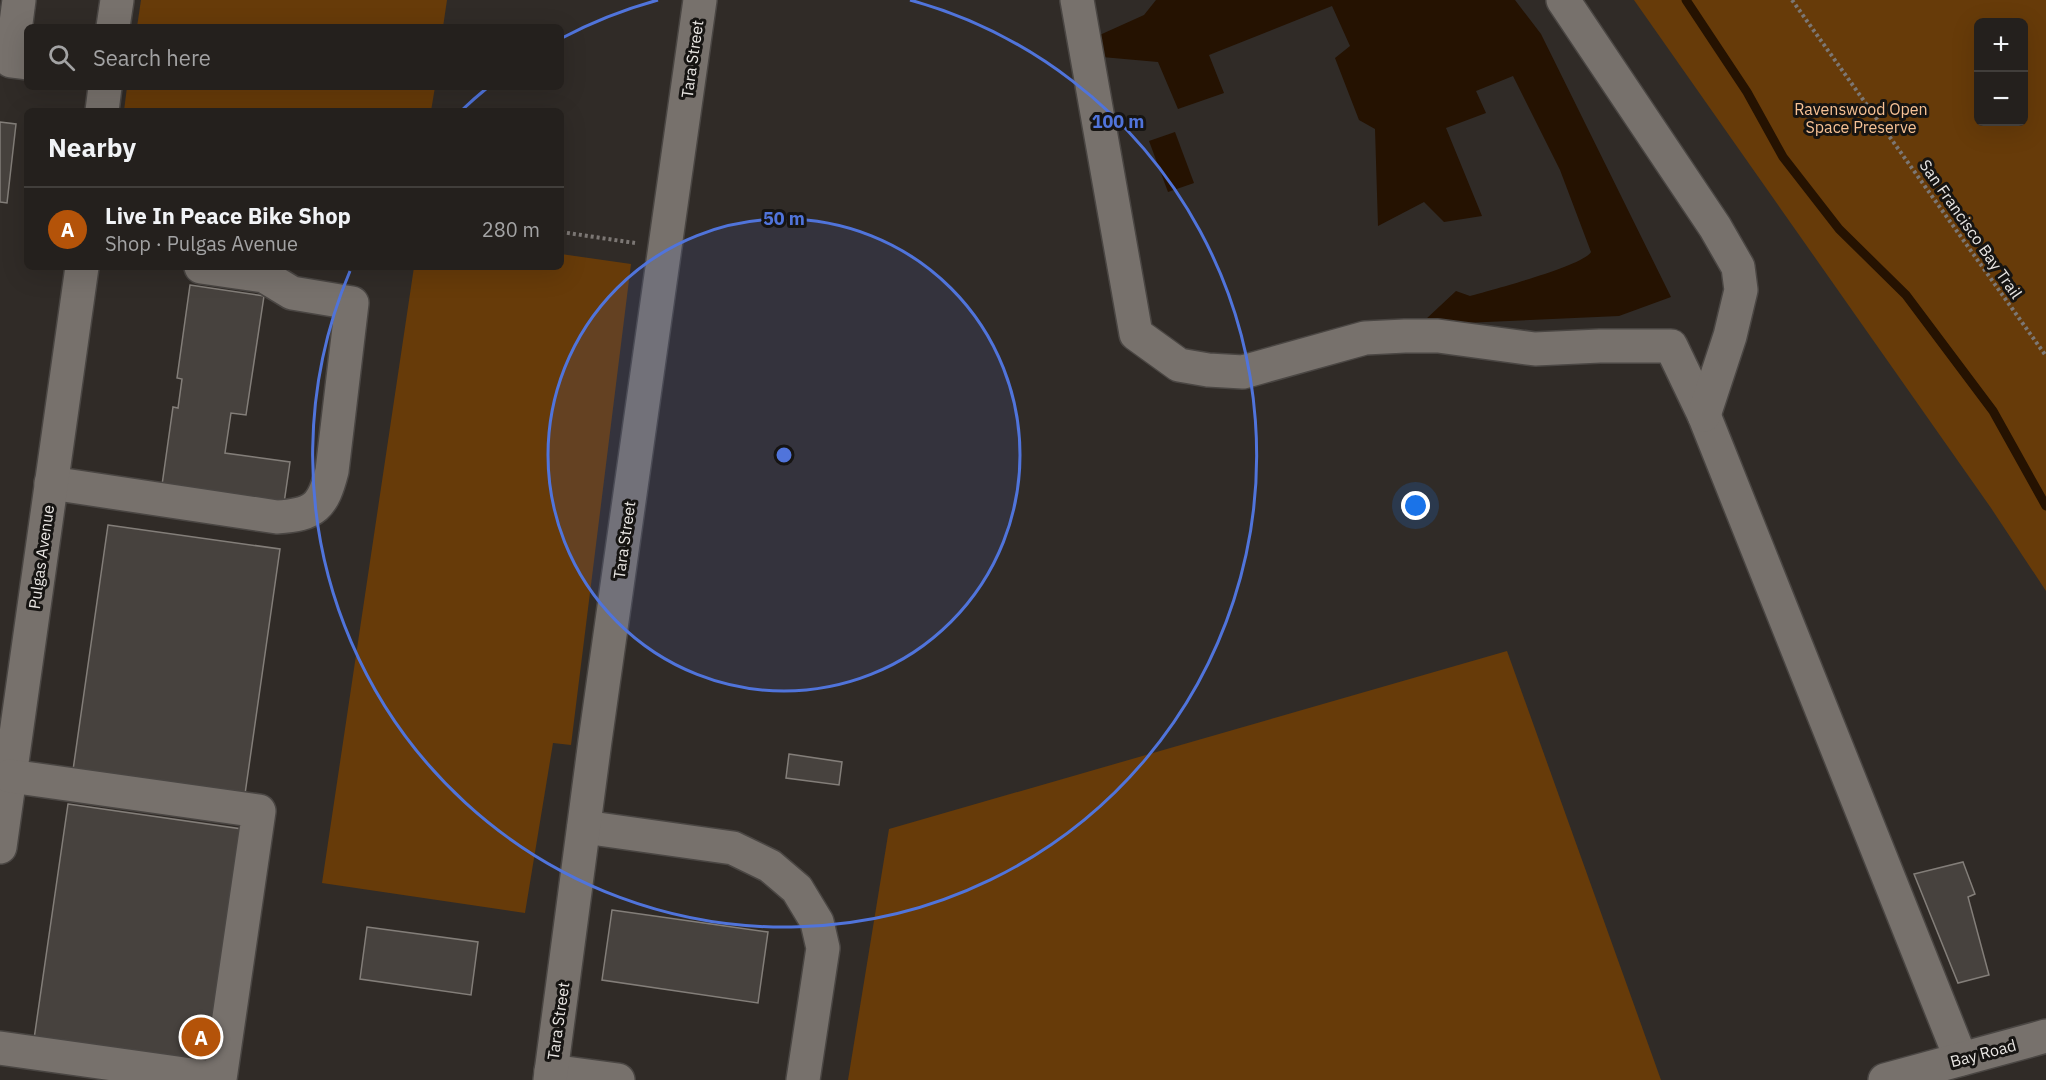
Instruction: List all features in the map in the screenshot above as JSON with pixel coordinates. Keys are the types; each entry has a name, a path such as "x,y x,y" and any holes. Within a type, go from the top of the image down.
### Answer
{"street":[{"path":"19,0 11,60 24,62"},
{"path":"113,24 117,0"},
{"name":"Tara Street","path":"550,1076 591,767 700,0"},
{"path":"1077,0 1136,334 1179,365 1208,370 1243,372 1365,338 1405,336 1438,336 1535,349 1671,346 1704,415 1961,1059"},
{"path":"1563,0 1715,227 1738,267 1741,290 1730,336 1704,415"},
{"path":"102,108 105,90"},
{"name":"Pulgas Avenue","path":"0,847 10,776 14,646 51,483 82,270"},
{"path":"51,483 277,517 308,511 319,504 326,493 332,471 352,303 292,293 264,276 222,270"},
{"path":"0,1048 220,1079 259,811 10,776"},
{"path":"584,827 734,848 770,866 797,889 817,922 823,948 802,1080"},
{"name":"Bay Road","path":"1885,1080 2046,1036"},
{"path":"550,1076 618,1080"}],"path":[{"name":"San Francisco Bay Trail","path":"1792,0 2046,356"},
{"path":"564,232 665,248"}],"green space":[{"path":"141,0 447,0 443,24 137,24"},
{"name":"Ravenswood Open Space Preserve","path":"1634,0 2046,0 2046,591 1991,508"},
{"path":"127,90 434,90 432,108 124,108"},
{"path":"564,254 631,264 571,745 553,743 525,913 322,883 414,270 564,270"},
{"path":"1507,651 1661,1080 848,1080 889,829"}],"shaded area":[{"path":"1156,0 1515,0 1541,34 1671,297 1619,316 1463,323 1425,320 1456,291 1470,296 1497,289 1572,264 1591,252 1560,170 1513,76 1476,91 1486,113 1446,128 1482,216 1444,222 1424,202 1378,226 1375,129 1359,120 1335,58 1350,46 1332,6 1209,55 1224,93 1178,109 1158,62 1102,57 1093,38 1144,15"},
{"path":"1175,132 1194,183 1168,192 1149,141"}],"building":[{"path":"0,122 16,124 7,203 0,202"},
{"path":"190,285 264,296 246,415 231,413 225,453 290,462 283,510 161,492 173,407 178,408 182,379 177,378"},
{"path":"108,525 280,549 245,794 73,770"},
{"path":"789,754 842,762 839,785 786,778"},
{"path":"68,804 242,829 208,1071 33,1046"},
{"path":"1963,862 1975,894 1968,897 1989,975 1958,983 1914,874"},
{"path":"612,910 768,932 758,1003 602,980"},
{"path":"367,927 478,942 471,995 360,979"}],"waterway":[{"path":"1686,0 1747,92 1783,157 1839,229 1906,295 1993,411 2046,506"}],"place":[{"name":"Live In Peace Bike Shop","path":"201,1037"}]}
